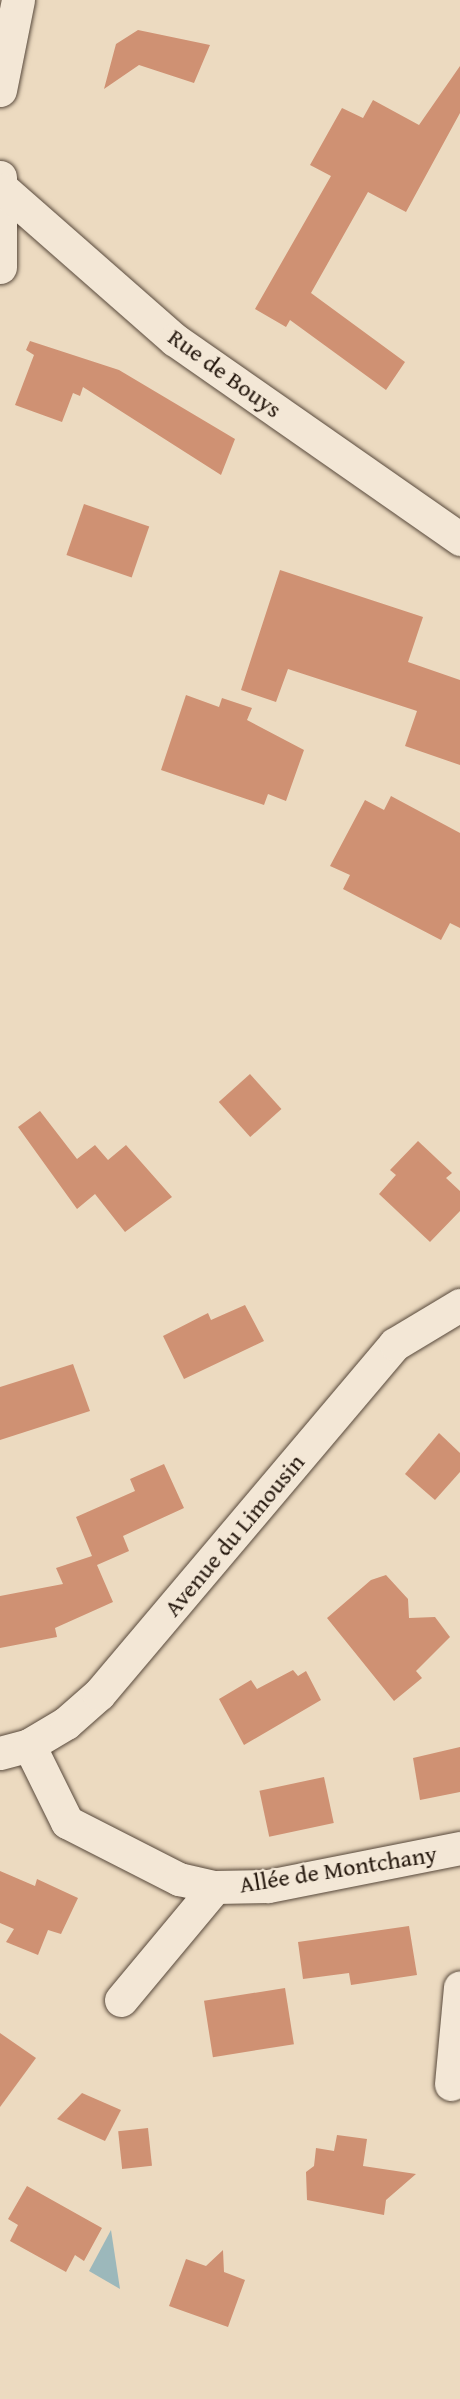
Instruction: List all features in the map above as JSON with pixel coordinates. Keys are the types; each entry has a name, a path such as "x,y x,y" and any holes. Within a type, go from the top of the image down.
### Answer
{"street":[{"path":"0,90 18,0"},
{"path":"0,267 2,184"},
{"name":"Rue de Bouys","path":"2,184 175,340 460,539"},
{"name":"Avenue du Limousin","path":"15,1749 66,1723 99,1694 395,1344 460,1305"},
{"name":"Allée de Montchany","path":"15,1749 67,1822 126,1857 215,1887 268,1886 460,1848"},
{"name":"Allée de Montchany","path":"121,2001 215,1887"},
{"path":"451,2084 460,1987"}],"water":[{"path":"111,2230 120,2289 89,2271"}],"building":[{"path":"138,30 210,45 194,83 139,65 104,89 116,44"},
{"path":"460,66 460,113 406,212 368,192 311,293 405,362 386,390 290,320 286,327 255,309 331,176 310,165 342,108 363,118 373,100 419,125"},
{"path":"30,341 119,370 235,439 221,475 83,387 80,396 73,393 62,422 15,405 34,355 26,350"},
{"path":"84,504 149,526 132,578 66,555"},
{"path":"280,570 423,617 408,662 460,680 460,765 405,746 417,711 288,669 276,702 241,690"},
{"path":"186,695 219,707 222,698 252,708 247,720 304,750 286,801 268,794 264,805 161,770"},
{"path":"391,796 460,833 460,928 450,923 441,940 343,889 350,875 330,866 365,800 384,810"},
{"path":"250,1074 281,1109 250,1137 219,1102"},
{"path":"40,1111 77,1159 95,1145 108,1160 126,1145 172,1197 125,1232 95,1194 77,1209 18,1127"},
{"path":"418,1141 452,1173 446,1178 460,1191 460,1211 430,1242 379,1194 396,1175 390,1170"},
{"path":"245,1305 264,1341 184,1379 163,1336 208,1313 211,1320"},
{"path":"73,1364 90,1411 0,1440 0,1387"},
{"path":"439,1433 460,1453 460,1472 435,1500 405,1474"},
{"path":"164,1464 184,1508 123,1536 129,1551 97,1565 113,1602 55,1628 57,1637 0,1648 0,1596 63,1584 56,1568 92,1556 76,1517 135,1491 130,1479"},
{"path":"386,1575 408,1599 409,1618 435,1617 450,1637 416,1671 422,1678 394,1701 327,1618 371,1580"},
{"path":"293,1670 298,1676 306,1671 321,1700 244,1745 219,1699 251,1680 257,1689"},
{"path":"460,1747 460,1792 420,1800 413,1758"},
{"path":"324,1777 334,1823 269,1837 259,1791"},
{"path":"0,1871 35,1886 37,1879 78,1898 61,1934 48,1930 38,1955 6,1942 14,1929 0,1923"},
{"path":"409,1926 417,1975 351,1985 349,1973 303,1979 298,1942"},
{"path":"285,1988 294,2044 213,2057 204,2001"},
{"path":"0,2033 36,2058 0,2107"},
{"path":"82,2093 121,2110 105,2141 57,2119"},
{"path":"148,2128 152,2166 122,2169 118,2131"},
{"path":"337,2135 367,2139 363,2166 416,2174 386,2200 384,2215 307,2200 306,2172 314,2166 316,2148 334,2151"},
{"path":"27,2186 102,2228 84,2261 75,2255 66,2272 10,2241 18,2225 8,2219"},
{"path":"223,2250 224,2272 245,2280 228,2327 169,2306 186,2259 206,2266"}]}
